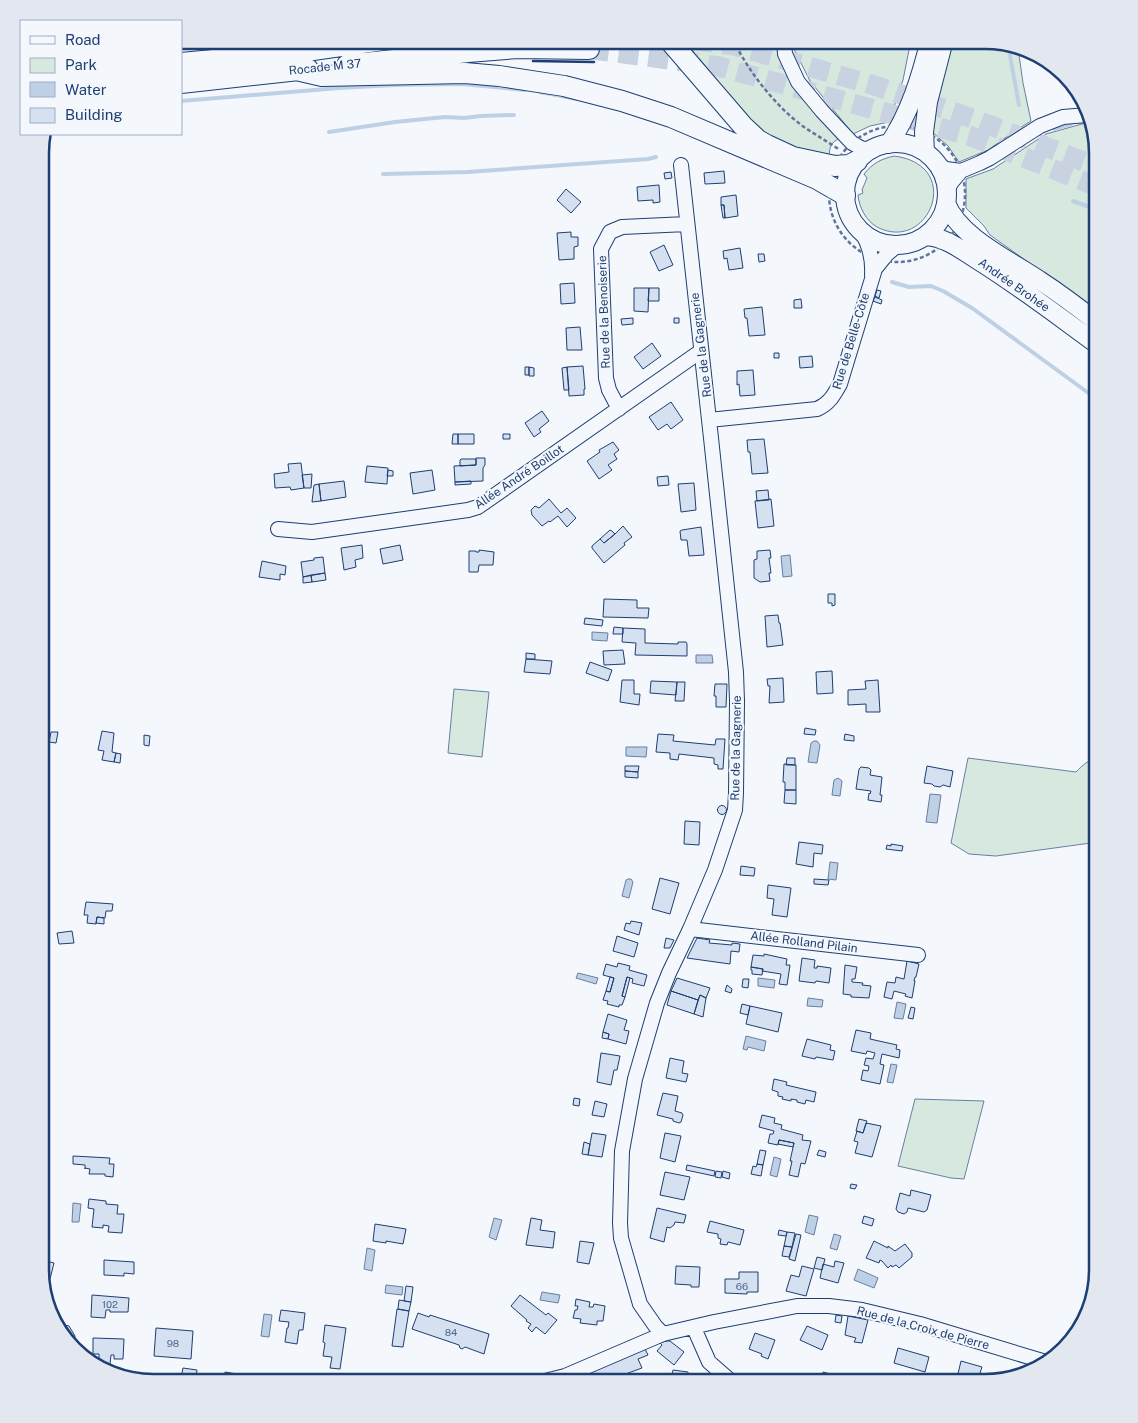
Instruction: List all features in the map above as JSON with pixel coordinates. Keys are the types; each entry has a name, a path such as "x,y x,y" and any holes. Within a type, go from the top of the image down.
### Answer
{"highway":[{"path":"182,63 207,53 228,49"},
{"name":"Rocade M 37","path":"182,63 320,49"},
{"name":"Rocade M 37","path":"182,83 504,49"},
{"path":"677,49 743,126 758,140 793,157 829,165 842,166 857,154"},
{"path":"296,70 322,76 465,73 573,88 671,117 817,179 837,192"}],"main road":[{"path":"928,49 920,80 900,127 891,135 857,154 849,175 837,192 854,223 866,235 879,242 899,244 912,242 925,236 941,218 946,197 945,182 931,158 924,132 928,102 942,49"},
{"path":"891,135 902,144 914,146 931,158"},
{"name":"Andrée Brohée","path":"946,197 950,212 958,223 980,242 1041,281 1089,316"},
{"name":"Andrée Brohée","path":"925,236 933,236 946,241 995,270 1089,338"}],"street":[{"path":"785,49 785,54 798,82 852,143 861,148 857,154"},
{"path":"931,158 946,169 961,171 980,164 1040,126 1063,116 1083,116"},
{"name":"Rue de la Gagnerie","path":"663,1334 640,1304 621,1238 622,1151 635,1080 654,1012 669,973 715,870 735,810 736,793 736,672 681,165"},
{"path":"946,197 951,183 961,171"},
{"name":"Rue de la Benoiserie","path":"619,409 609,390 606,378 601,249 610,232 622,227 687,224"},
{"name":"Rue de Belle-Côte","path":"861,230 869,246 872,276"},
{"name":"Rue de Belle-Côte","path":"709,420 817,409 824,406 835,394 840,384 875,269 887,254 899,244"},
{"name":"Allée André Boillot","path":"278,529 312,532 478,507 702,351"},
{"name":"Allée Rolland Pilain","path":"690,929 918,955"},
{"name":"Rue de la Croix de Pierre","path":"577,1374 663,1334 797,1306 829,1306 862,1310 920,1324 1039,1359"},
{"path":"694,1328 709,1362 723,1374"}],"path":[{"path":"738,49 753,74 786,112 804,127 857,154"},
{"path":"855,141 866,133 883,127 891,135"},
{"path":"930,134 948,151 961,171 963,205 961,214"},
{"path":"837,192 832,213 841,233 867,257"},
{"path":"885,263 915,260 940,247"}],"green space":[{"path":"691,49 785,49 841,137 831,145 829,157 795,149 753,124"},
{"path":"794,49 909,49 903,80 889,122 870,126 853,134 810,81"},
{"path":"950,49 992,49 1019,54 1031,121 988,150 959,162 948,146 931,131"},
{"path":"1085,123 1089,153 1089,307 990,235 966,208 966,179 993,169 1046,134"},
{"path":"894,156 916,163 929,175 934,190 932,205 924,219 912,229 896,232 877,227 870,221 862,209 858,195 863,193 862,190 867,178 864,174 867,170 877,162"},
{"path":"454,689 489,692 482,757 448,753"},
{"path":"968,758 1076,772 1089,761 1089,843 996,856 969,854 951,843"},
{"path":"915,1099 984,1101 964,1179 951,1178 898,1166"}],"water":[{"path":"790,555 792,576 783,577 781,556"},
{"path":"592,632 608,633 607,641 592,640"},
{"path":"696,655 712,655 713,663 696,663"},
{"path":"817,741 820,745 817,763 808,762 811,743"},
{"path":"626,747 647,747 646,757 626,756"},
{"path":"838,778 842,781 840,796 832,795 834,780"},
{"path":"930,794 941,795 937,823 926,822"},
{"path":"830,862 838,863 836,880 828,879"},
{"path":"631,879 633,882 629,898 622,896 626,880"},
{"path":"578,973 598,978 596,984 576,978"},
{"path":"758,978 775,980 774,988 758,986"},
{"path":"808,998 823,1000 822,1007 807,1006"},
{"path":"897,1002 906,1004 903,1019 894,1018"},
{"path":"746,1036 766,1041 764,1051 748,1047 747,1050 743,1049"},
{"path":"891,1064 897,1065 893,1083 887,1082"},
{"path":"774,1157 781,1159 777,1177 770,1175"},
{"path":"73,1203 81,1204 79,1222 72,1222"},
{"path":"809,1215 818,1217 814,1235 805,1232"},
{"path":"494,1218 502,1220 496,1240 489,1237"},
{"path":"834,1234 841,1236 837,1250 830,1248"},
{"path":"367,1248 375,1250 372,1271 364,1269"},
{"path":"858,1269 878,1278 874,1288 854,1280"},
{"path":"386,1285 403,1287 402,1295 385,1293"},
{"path":"542,1292 560,1295 558,1303 540,1300"},
{"path":"264,1314 272,1315 269,1337 261,1336"}],"building":[{"path":"724,171 725,183 705,184 704,173"},
{"path":"671,172 672,178 665,179 664,173"},
{"path":"659,185 660,202 653,203 653,200 638,201 637,187"},
{"path":"566,189 581,202 571,213 557,200"},
{"path":"736,195 738,216 725,218 721,197"},
{"path":"721,205 724,205 725,218 723,218"},
{"path":"571,232 571,237 578,237 578,246 574,247 574,259 559,260 557,233"},
{"path":"664,245 673,265 659,271 650,252"},
{"path":"740,248 743,268 729,270 727,258 724,259 723,251"},
{"path":"758,254 764,254 765,261 759,262"},
{"path":"574,283 575,303 561,304 560,284"},
{"path":"634,288 649,288 648,312 634,311"},
{"path":"649,288 659,288 659,301 648,301"},
{"path":"877,290 881,291 879,298 875,296"},
{"path":"875,297 882,300 881,304 873,301"},
{"path":"801,299 802,308 794,308 794,300"},
{"path":"762,307 765,335 749,336 744,309"},
{"path":"633,318 633,324 622,325 621,319"},
{"path":"674,318 679,318 679,323 674,323"},
{"path":"580,327 582,350 567,350 566,328"},
{"path":"652,343 661,356 643,369 634,357"},
{"path":"774,353 779,353 779,358 774,358"},
{"path":"812,356 813,367 800,368 799,357"},
{"path":"583,366 584,395 569,396 567,367"},
{"path":"525,367 529,367 529,375 525,375"},
{"path":"529,367 534,368 534,376 529,376"},
{"path":"567,367 569,390 564,390 562,368"},
{"path":"753,370 755,395 740,396 739,384 737,385 737,371"},
{"path":"671,402 683,420 671,429 667,424 658,430 649,417"},
{"path":"542,411 549,421 539,429 541,432 534,437 525,423"},
{"path":"453,434 458,434 458,444 452,444"},
{"path":"458,434 474,434 474,444 458,444"},
{"path":"503,434 510,434 510,439 503,439"},
{"path":"764,439 768,473 752,474 747,440"},
{"path":"613,442 619,450 614,454 617,459 608,465 612,470 599,479 587,461 600,452 599,450"},
{"path":"476,458 485,458 483,481 455,482 454,466 476,465"},
{"path":"461,459 476,459 476,465 460,466"},
{"path":"301,463 304,488 291,490 290,487 275,488 274,474 289,472 288,464"},
{"path":"367,466 388,468 387,484 365,482"},
{"path":"388,470 393,471 393,476 387,476"},
{"path":"432,470 435,490 413,494 410,473"},
{"path":"312,474 311,488 304,488 302,475"},
{"path":"668,476 669,485 658,486 657,477"},
{"path":"344,481 346,497 321,501 319,484"},
{"path":"471,481 471,484 455,485 455,482"},
{"path":"694,483 696,510 681,512 678,484"},
{"path":"319,484 321,501 312,502 314,485"},
{"path":"768,490 769,500 757,501 756,491"},
{"path":"549,499 561,513 567,508 576,518 567,527 558,516 542,526 532,515 531,510 535,506 539,508"},
{"path":"771,499 774,526 758,528 755,501"},
{"path":"623,526 632,537 604,563 592,546 600,539 604,543"},
{"path":"701,527 704,555 689,556 687,540 681,540 680,531"},
{"path":"610,530 615,534 604,543 600,539"},
{"path":"362,545 363,558 355,560 356,567 344,570 341,548"},
{"path":"400,545 403,560 383,564 380,549"},
{"path":"479,550 494,552 493,565 479,565 478,572 469,572 469,551 479,552"},
{"path":"770,550 770,581 760,582 754,578 754,560 757,559 757,551"},
{"path":"323,557 325,573 303,577 301,562"},
{"path":"262,561 286,566 285,575 280,574 280,580 259,577"},
{"path":"325,573 326,580 312,582 311,575"},
{"path":"311,575 312,582 303,583 303,577"},
{"path":"828,594 835,594 835,605 832,606 832,603 828,603"},
{"path":"604,599 637,600 637,608 649,608 648,618 603,617"},
{"path":"778,615 783,645 767,647 765,616"},
{"path":"585,618 603,620 602,626 584,624"},
{"path":"614,627 623,628 623,634 613,634"},
{"path":"623,628 645,629 645,643 678,644 678,642 686,642 687,656 635,655 636,643 622,642"},
{"path":"623,650 625,664 604,665 603,651"},
{"path":"526,653 535,654 535,659 526,659"},
{"path":"526,659 552,661 550,674 524,672"},
{"path":"590,662 612,670 608,681 586,673"},
{"path":"832,671 833,693 817,694 816,672"},
{"path":"783,678 784,702 769,703 770,686 768,686 767,679"},
{"path":"622,680 634,680 634,694 640,694 639,705 620,702"},
{"path":"878,680 880,712 866,712 866,704 848,705 848,690 866,689 865,681"},
{"path":"651,681 677,682 676,695 650,693"},
{"path":"677,682 685,682 684,701 675,701"},
{"path":"715,684 727,684 726,707 716,707 716,696 714,696"},
{"path":"805,728 816,730 815,735 804,734"},
{"path":"102,731 114,733 112,752 116,753 114,762 102,760 104,751 98,750"},
{"path":"51,732 58,732 56,743 49,742"},
{"path":"658,734 674,735 673,741 715,745 716,739 725,739 723,769 718,769 718,765 714,764 714,758 679,754 678,760 670,759 670,753 656,752"},
{"path":"845,734 854,736 854,741 844,740"},
{"path":"144,735 150,736 149,746 144,745"},
{"path":"116,753 121,754 120,763 114,762"},
{"path":"787,758 795,758 795,765 786,765"},
{"path":"784,764 796,765 796,790 785,790 785,782 783,782"},
{"path":"625,766 639,766 638,772 625,771"},
{"path":"927,766 953,771 950,787 943,785 940,787 924,783"},
{"path":"861,767 869,768 871,770 870,775 882,777 881,802 868,800 871,791 856,789 859,769"},
{"path":"625,771 638,772 638,778 625,777"},
{"path":"785,790 796,790 796,804 784,803"},
{"path":"722,806 726,810 722,814 718,810"},
{"path":"685,821 700,822 699,845 684,844"},
{"path":"799,842 823,845 822,854 814,853 813,867 796,864"},
{"path":"891,844 903,846 902,851 886,849 887,845 891,846"},
{"path":"741,866 755,868 754,876 740,875"},
{"path":"660,878 679,883 670,914 652,909"},
{"path":"814,879 829,880 828,885 814,884"},
{"path":"768,885 791,888 787,917 772,915 774,899 767,898"},
{"path":"86,902 113,904 112,911 106,911 105,918 97,917 96,924 87,923 88,915 84,915"},
{"path":"97,917 104,918 104,924 96,923"},
{"path":"631,921 642,923 639,935 624,930 626,923 630,924"},
{"path":"72,931 74,943 59,944 57,933"},
{"path":"617,936 638,943 634,957 613,951"},
{"path":"666,938 674,940 670,948 664,948"},
{"path":"697,938 710,940 709,943 740,944 739,952 731,951 730,964 687,958"},
{"path":"764,954 787,959 786,965 790,965 787,985 779,984 781,974 751,967 753,955 764,956"},
{"path":"802,958 815,960 814,968 817,968 817,966 831,968 829,983 799,981"},
{"path":"907,961 919,964 912,998 905,996 906,994 894,991 892,999 884,997 887,982 895,983 896,977 904,979"},
{"path":"618,963 630,966 629,970 647,975 644,986 632,983 633,979 627,977 622,996 625,997 622,1005 619,1005 619,1007 607,1004 608,1001 603,1000 606,991 610,992 614,978 603,975 606,964 617,967"},
{"path":"845,965 857,967 855,979 852,979 852,982 871,986 869,998 851,997 851,995 843,994"},
{"path":"751,967 763,969 762,975 752,974"},
{"path":"610,977 614,978 610,992 606,991"},
{"path":"627,977 630,978 625,997 622,996"},
{"path":"677,978 710,988 706,998 700,995 698,1000 671,991"},
{"path":"743,979 749,979 748,988 742,987"},
{"path":"727,985 732,989 731,993 725,991"},
{"path":"671,991 698,1000 694,1014 667,1005"},
{"path":"700,995 706,998 703,1017 694,1014"},
{"path":"742,1004 750,1006 748,1015 740,1013"},
{"path":"750,1006 782,1013 778,1032 746,1024"},
{"path":"911,1007 915,1008 913,1019 908,1018"},
{"path":"608,1014 627,1020 624,1030 629,1031 626,1044 608,1039 609,1034 603,1032"},
{"path":"856,1030 871,1033 870,1039 897,1045 896,1049 900,1050 899,1058 882,1054 880,1064 884,1065 880,1084 861,1080 863,1070 868,1071 869,1066 864,1065 866,1058 873,1059 875,1053 867,1051 866,1054 851,1051"},
{"path":"603,1032 609,1034 608,1039 602,1038"},
{"path":"807,1039 831,1045 830,1050 835,1051 833,1060 802,1056"},
{"path":"601,1053 620,1056 617,1070 614,1070 611,1085 597,1082"},
{"path":"670,1058 684,1061 682,1073 688,1074 686,1082 666,1078"},
{"path":"774,1079 787,1082 786,1085 816,1092 814,1102 806,1100 805,1104 797,1102 797,1100 782,1099 783,1097 778,1096 778,1092 772,1090"},
{"path":"663,1093 678,1096 675,1111 682,1113 681,1122 679,1123 673,1121 673,1119 657,1115"},
{"path":"574,1098 580,1099 579,1106 573,1105"},
{"path":"595,1101 607,1104 604,1117 592,1115"},
{"path":"762,1115 775,1118 774,1123 782,1125 781,1129 803,1135 802,1140 811,1141 805,1164 801,1163 798,1177 789,1175 794,1143 779,1140 778,1145 768,1143 770,1134 773,1134 774,1131 759,1127"},
{"path":"859,1119 867,1121 863,1133 856,1131"},
{"path":"866,1123 881,1126 872,1157 855,1153 858,1142 854,1141 857,1131 863,1133"},
{"path":"592,1133 606,1135 602,1157 588,1155"},
{"path":"665,1133 681,1136 675,1162 660,1158"},
{"path":"779,1140 794,1143 793,1147 778,1144"},
{"path":"584,1142 590,1144 588,1155 582,1154"},
{"path":"760,1150 766,1151 763,1165 757,1164"},
{"path":"819,1150 826,1152 825,1157 817,1155"},
{"path":"73,1156 110,1158 109,1164 114,1164 113,1177 105,1176 105,1174 89,1174 90,1169 85,1168 85,1165 73,1164"},
{"path":"757,1164 763,1165 761,1176 751,1174 753,1166 756,1167"},
{"path":"687,1165 715,1171 714,1176 686,1170"},
{"path":"716,1171 722,1172 721,1178 715,1177"},
{"path":"723,1171 730,1173 729,1179 722,1177"},
{"path":"665,1172 690,1177 684,1200 660,1195"},
{"path":"851,1184 857,1185 855,1189 850,1188"},
{"path":"911,1190 931,1195 927,1210 924,1212 908,1208 904,1214 898,1212 896,1209 900,1193 910,1196"},
{"path":"89,1199 118,1205 117,1214 124,1214 122,1233 108,1232 109,1226 103,1225 103,1228 92,1227 94,1209 88,1208"},
{"path":"657,1208 686,1215 684,1223 675,1222 670,1228 667,1227 664,1242 650,1238"},
{"path":"864,1216 874,1219 872,1226 862,1223"},
{"path":"531,1218 542,1220 540,1230 555,1232 553,1248 526,1245"},
{"path":"710,1221 744,1230 740,1245 728,1242 727,1245 720,1244 721,1239 718,1238 718,1234 707,1232"},
{"path":"375,1224 406,1229 403,1244 373,1241"},
{"path":"779,1230 787,1232 786,1236 778,1235"},
{"path":"787,1232 795,1233 792,1247 784,1246"},
{"path":"796,1234 801,1235 795,1261 789,1259"},
{"path":"580,1241 594,1243 589,1264 577,1262"},
{"path":"874,1241 888,1248 888,1246 895,1251 905,1244 912,1253 912,1257 899,1268 896,1265 892,1267 891,1265 888,1268 880,1260 879,1263 866,1258"},
{"path":"784,1246 792,1247 789,1257 782,1256"},
{"path":"817,1257 825,1259 822,1270 814,1268"},
{"path":"104,1260 134,1262 134,1274 124,1273 124,1276 104,1275"},
{"path":"835,1261 844,1263 838,1283 820,1278 823,1264 834,1267"},
{"path":"49,1262 54,1263 50,1279 49,1270"},
{"path":"676,1266 700,1267 699,1287 675,1284"},
{"path":"802,1266 814,1269 806,1296 786,1291 791,1275 799,1277"},
{"path":"739,1272 758,1272 758,1292 747,1292 747,1294 725,1293 725,1279 739,1279"},
{"path":"406,1286 413,1287 411,1302 404,1301"},
{"path":"92,1295 129,1298 128,1312 110,1312 110,1310 106,1310 105,1318 91,1317"},
{"path":"520,1295 546,1315 548,1313 557,1320 545,1334 536,1327 532,1332 528,1328 531,1324 511,1306"},
{"path":"576,1299 590,1302 589,1307 593,1307 594,1304 605,1306 603,1321 597,1321 597,1325 580,1323 581,1319 573,1318 578,1306 575,1306"},
{"path":"399,1300 411,1302 409,1311 398,1309"},
{"path":"397,1309 409,1311 403,1347 392,1346"},
{"path":"281,1310 305,1313 303,1330 299,1330 297,1344 285,1342 289,1322 279,1321"},
{"path":"418,1313 489,1334 484,1354 465,1347 462,1349 459,1345 412,1329"},
{"path":"836,1315 842,1316 841,1323 835,1322"},
{"path":"848,1316 868,1320 862,1343 854,1342 856,1338 845,1335"},
{"path":"64,1325 69,1326 74,1338"},
{"path":"325,1325 346,1328 340,1369 330,1368 332,1357 323,1356"},
{"path":"807,1326 828,1335 822,1350 800,1340"},
{"path":"156,1328 193,1331 191,1359 154,1356"},
{"path":"755,1333 775,1340 768,1359 761,1356 762,1354 749,1349"},
{"path":"93,1338 124,1339 123,1359 114,1359 114,1355 111,1355 110,1364 106,1364 99,1359 99,1354 93,1354"},
{"path":"670,1341 684,1352 674,1365 657,1351 662,1345 660,1343"},
{"path":"898,1348 929,1357 925,1372 894,1363"},
{"path":"645,1349 648,1355 638,1359 642,1368 626,1374 592,1374 590,1369"},
{"path":"961,1361 982,1367 980,1374 958,1374"},
{"path":"183,1368 197,1370 196,1374 182,1374"},
{"path":"673,1370 688,1372 688,1374 672,1374"}],"waterway":[{"path":"1009,52 1019,105"},
{"path":"182,101 395,85 462,84 525,90"},
{"path":"540,92 577,99"},
{"path":"329,132 445,117 464,118 514,115"},
{"path":"1055,129 1071,124"},
{"path":"383,174 468,172 656,157"},
{"path":"1073,201 1089,207"},
{"path":"892,282 909,287 931,286 943,291 972,308 1089,393"}],"tunnel":[{"path":"589,49 717,66 970,136 1089,183"},
{"path":"746,49 870,84 974,119 1089,164"}],"wall":[{"path":"533,61 594,62"}]}
